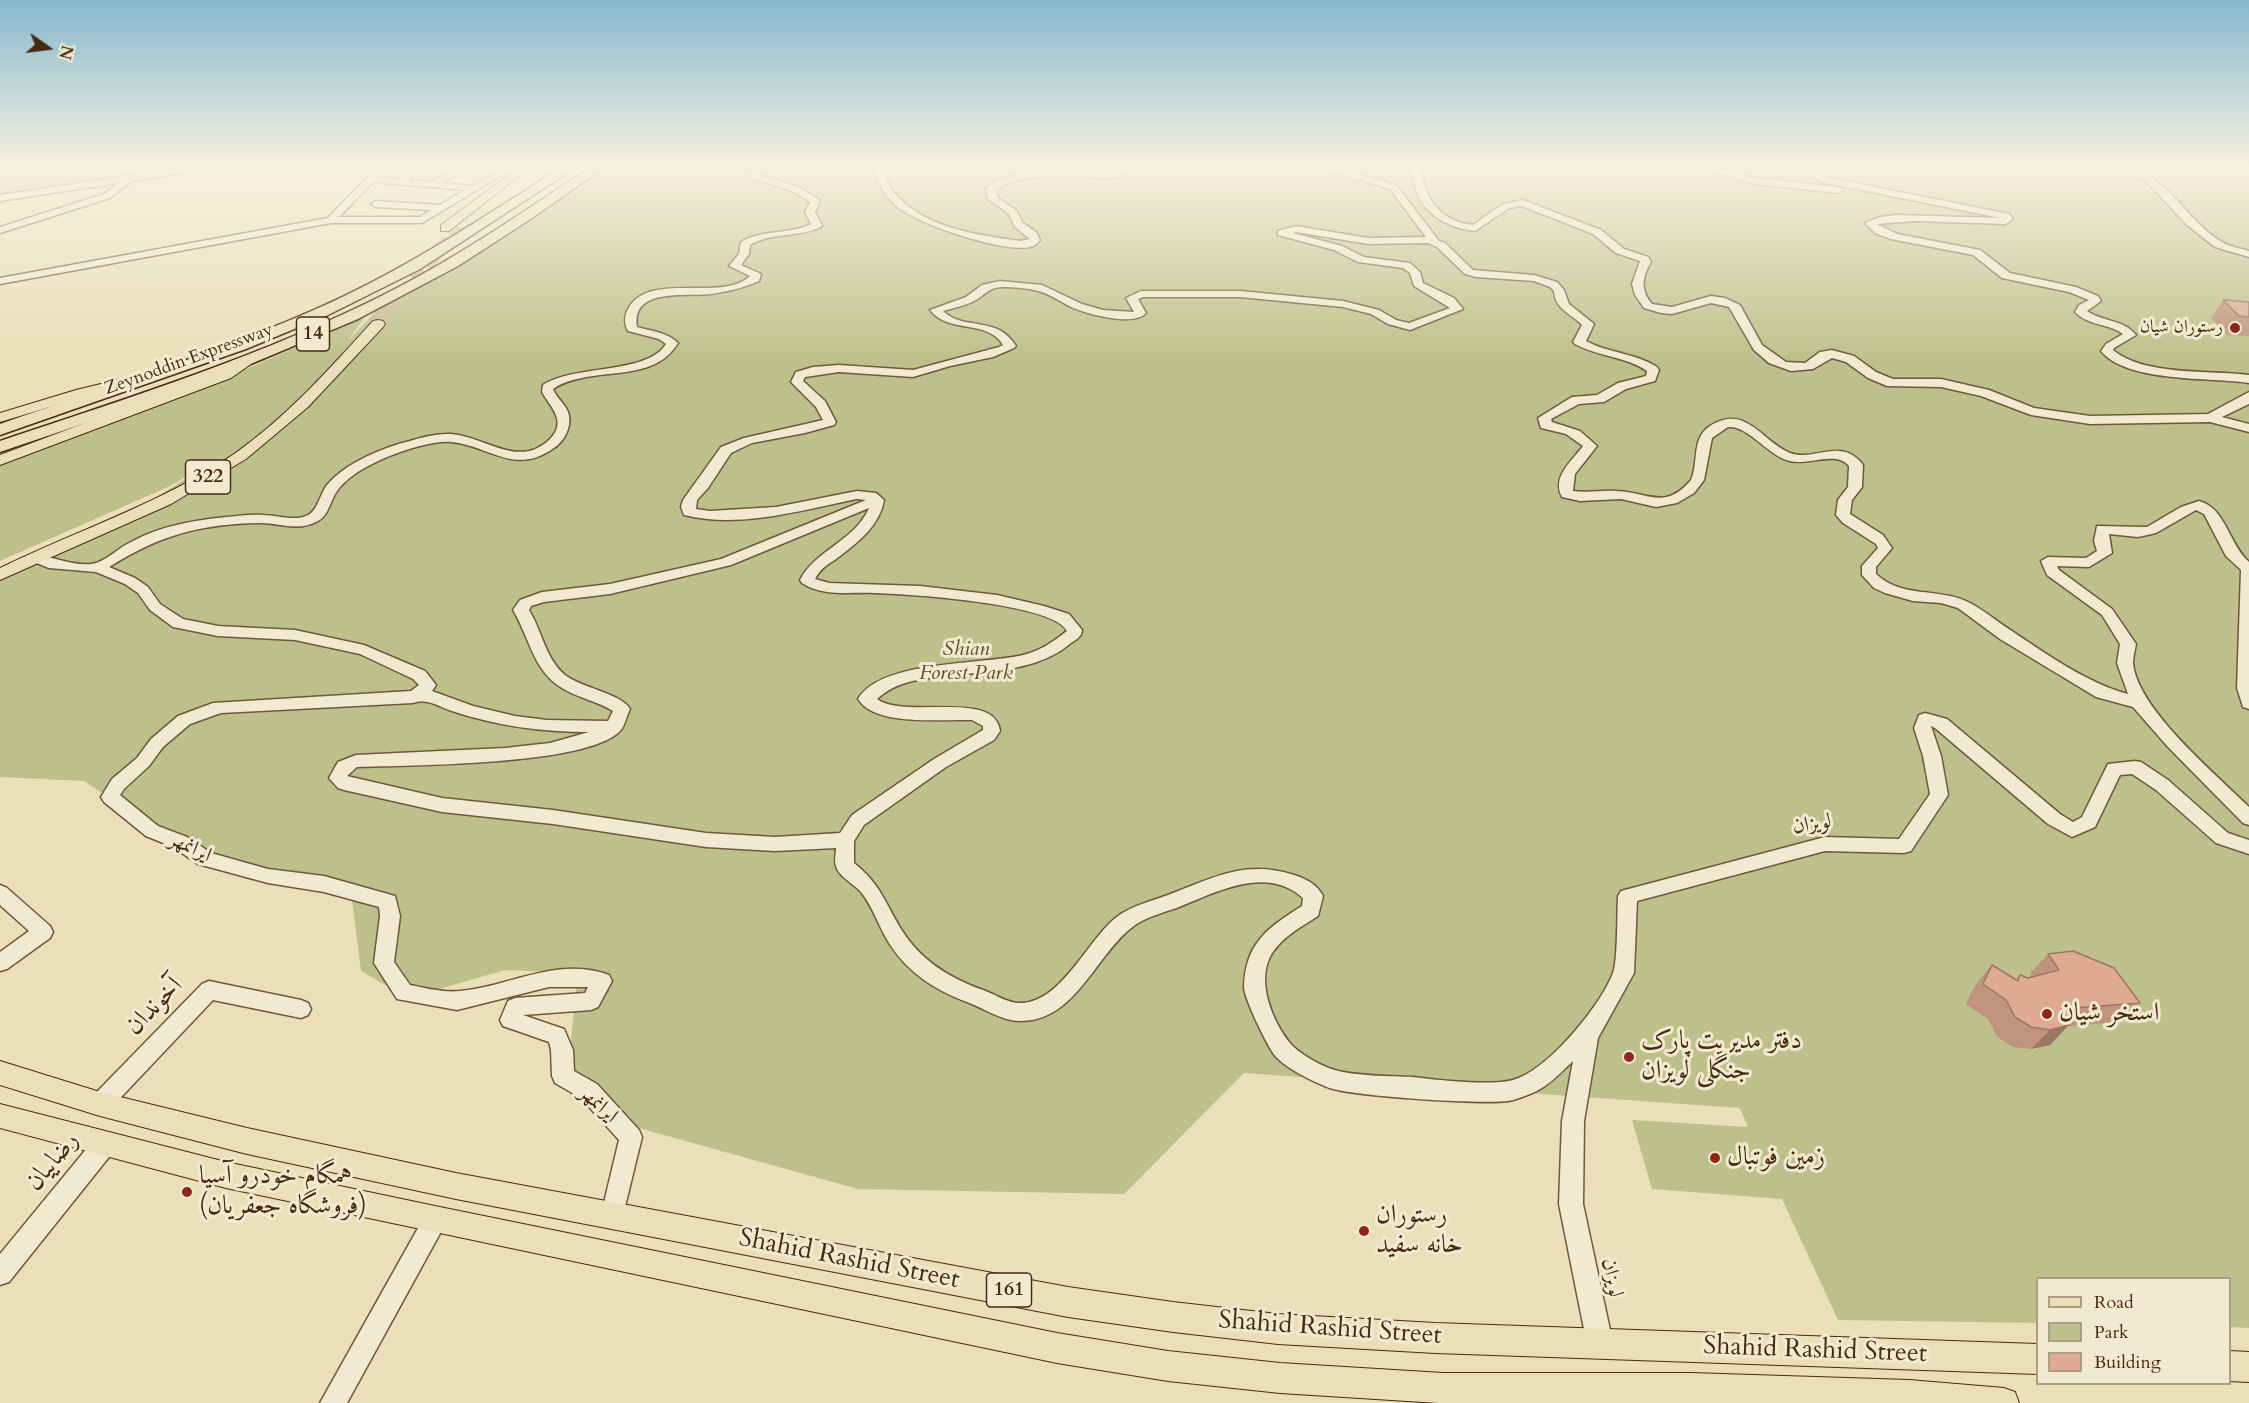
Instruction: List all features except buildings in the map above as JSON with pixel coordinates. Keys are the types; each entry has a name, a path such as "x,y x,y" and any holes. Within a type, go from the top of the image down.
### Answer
{"highway":[{"name":"Zeynoddin Expressway","path":"0,430 240,346 323,312 375,288 472,231"},
{"name":"Zeynoddin Expressway","path":"0,447 244,364 348,318 455,263 502,231"}],"main road":[{"name":"322","path":"0,566 162,494 234,453 293,403 372,324 304,405 247,452 218,471 161,502 0,575"},
{"path":"0,460 216,379 244,364"},
{"path":"0,418 81,393 159,374"},
{"name":"Shahid Rashid Street","path":"0,1074 100,1104 259,1144 456,1186 1056,1299 1173,1317 1278,1329 1435,1338 2036,1359"},
{"name":"Shahid Rashid Street","path":"0,1116 226,1175 435,1220 1057,1348 1168,1366 1280,1378 1443,1388 1719,1389 1885,1399 2004,1403"},
{"path":"2231,1366 2249,1367"}],"street":[{"path":"0,281 269,231"},
{"path":"98,568 138,544 186,528 260,518 304,522 315,518 321,512 327,493 348,474 376,458 410,446 441,438 451,438 511,456 531,453 551,445 560,436 564,425 561,407 548,395 547,388 551,383 570,377 643,364 662,356 671,348 672,343 663,338 632,329 631,315 641,300 656,295 725,289 748,283 755,279 756,274 734,267 744,254 745,244 759,237 804,231"},
{"path":"960,231 1030,244 1035,240 1028,231"},
{"path":"878,500 871,496 857,495 776,511 728,516 689,512 687,503 726,450 742,443 830,422 828,411 823,404 797,382 800,375 812,370 838,367 910,374 947,363 996,353 1010,346 1006,338 998,332 943,317 936,310 970,299 991,285 1042,288 1078,306 1125,316 1136,316 1140,313 1132,298 1141,294 1240,294 1343,304 1375,312 1392,322 1410,327 1457,309 1447,298 1424,290 1418,284 1415,272 1406,265 1362,260 1338,248 1282,233 1287,231"},
{"path":"1311,231 1368,241 1435,242 1441,244 1469,272 1539,278 1552,282 1559,290 1559,301 1562,305 1581,315 1588,324 1579,342 1602,352 1639,362 1653,370 1652,378 1622,386 1600,399 1575,400 1544,417 1546,425 1572,431 1584,438 1590,446 1566,476 1567,494 1580,497 1618,495 1656,503 1675,500 1700,476 1702,444 1708,435 1728,422 1735,422 1749,428 1767,446 1792,458 1819,458 1839,454 1847,457 1856,465 1855,487 1845,500 1843,515 1850,523 1878,537 1884,543 1885,549 1869,566 1869,575 1879,585 1913,596 1943,598 1963,605 2006,635 2102,693 2139,703"},
{"path":"1427,231 1435,242"},
{"path":"1596,231 1620,251 1644,259 1646,262 1637,279 1637,287 1648,306 1668,312 1677,312 1701,300 1723,301 1731,304 1737,308 1753,343 1764,354 1782,365 1802,368 1809,366 1824,355 1841,356 1891,383 1932,382 1970,389 2031,411 2052,416 2090,420 2210,417 2249,428"},
{"path":"1881,231 1895,237 1976,252 2006,276 2072,289 2094,298 2096,301 2083,307 2081,312 2095,320 2119,326 2130,335 2109,346 2107,351 2115,360 2138,367 2174,372 2249,378"},
{"path":"2201,231 2218,245 2249,254"},
{"path":"2210,417 2247,400 2249,396"},
{"path":"845,840 814,844 704,841 546,816 443,805 344,783 338,778 342,769 356,761 449,759 533,751 584,741 614,728 620,719 622,708 611,701 578,692 549,668 521,610 525,603 542,597 610,589 726,562 878,500"},
{"path":"878,500 878,506 862,530 813,568 807,580 810,583 822,586 892,589 1003,601 1065,619 1075,632 1059,647 1018,661 927,673 890,681 874,689 866,699 881,709 891,712 972,714 991,723 992,731 988,736 939,763 858,820 845,840 845,866 872,891 897,939 911,959 933,976 968,994 1008,1009 1019,1012 1031,1010 1052,1000 1086,969 1108,937 1125,922 1208,886 1243,875 1257,876 1296,883 1313,896 1311,910 1281,930 1263,950 1258,962 1254,989 1272,1032 1282,1049 1333,1080 1452,1091 1510,1091 1536,1082 1592,1029"},
{"path":"2249,703 2245,688 2249,570 2233,556 2210,511 2199,505 2183,509 2158,528 2131,534 2102,529 2101,541 2104,553 2089,563 2048,561 2052,572 2107,612 2128,644 2125,663 2139,703 2174,743 2249,818"},
{"path":"34,558 54,565 98,568 130,581 143,590 155,607 177,623 218,631 295,635 364,650 419,675 428,686 422,693 448,705 495,719 547,726 614,728"},
{"name":"ایرانمهر","path":"422,693 413,697 219,707 184,720 157,742 143,762 118,784 110,797 152,831 180,842 205,859 268,876 324,884 388,902 390,916 384,963 404,993 461,1001 551,976 590,977 602,981 591,1001 515,1007 510,1020 557,1036 562,1050 563,1076 589,1091 630,1137 614,1215"},
{"name":"لویزان","path":"1600,1344 1571,1204 1573,1122 1588,1036 1624,973 1628,896 1825,844 1904,846 1939,795 1932,756 1922,728 1925,719 1941,723 2054,819 2072,830 2089,822 2114,769 2135,766 2162,785 2222,838 2249,847"},
{"path":"0,893 43,932 0,963"},
{"name":"آخوندان","path":"100,1104 209,990 301,1009"},
{"name":"رضاییان","path":"0,1273 105,1144"},
{"path":"333,1403 435,1220"},
{"path":"1719,1389 1765,1403"}],"green space":[{"name":"Shian Forest Park","path":"498,231 2249,231 2249,1328 2231,1327 2231,1277 2036,1277 2036,1323 1838,1320 1782,1199 1652,1189 1632,1120 1748,1127 1740,1108 1244,1073 1124,1194 858,1189 628,1125 568,1069 578,973 505,970 408,998 361,971 352,900 262,871 166,836 84,781 0,777 0,567 155,498 229,452 170,486 0,561 0,463 214,383 365,317 348,341 388,298 441,269"}],"tunnel":[{"path":"378,324 455,231"}],"place":[{"name":"رستوران شیان","path":"2235,328"},
{"name":"استخر شیان","path":"2047,1014"},
{"name":"دفتر مدیریت پارک جنگلی لویزان","path":"1629,1057"},
{"name":"زمین فوتبال","path":"1715,1158"},
{"name":"همگام خودرو آسیا (فروشگاه جعفریان)","path":"187,1192"},
{"name":"رستوران خانه سفید","path":"1364,1231"}]}
